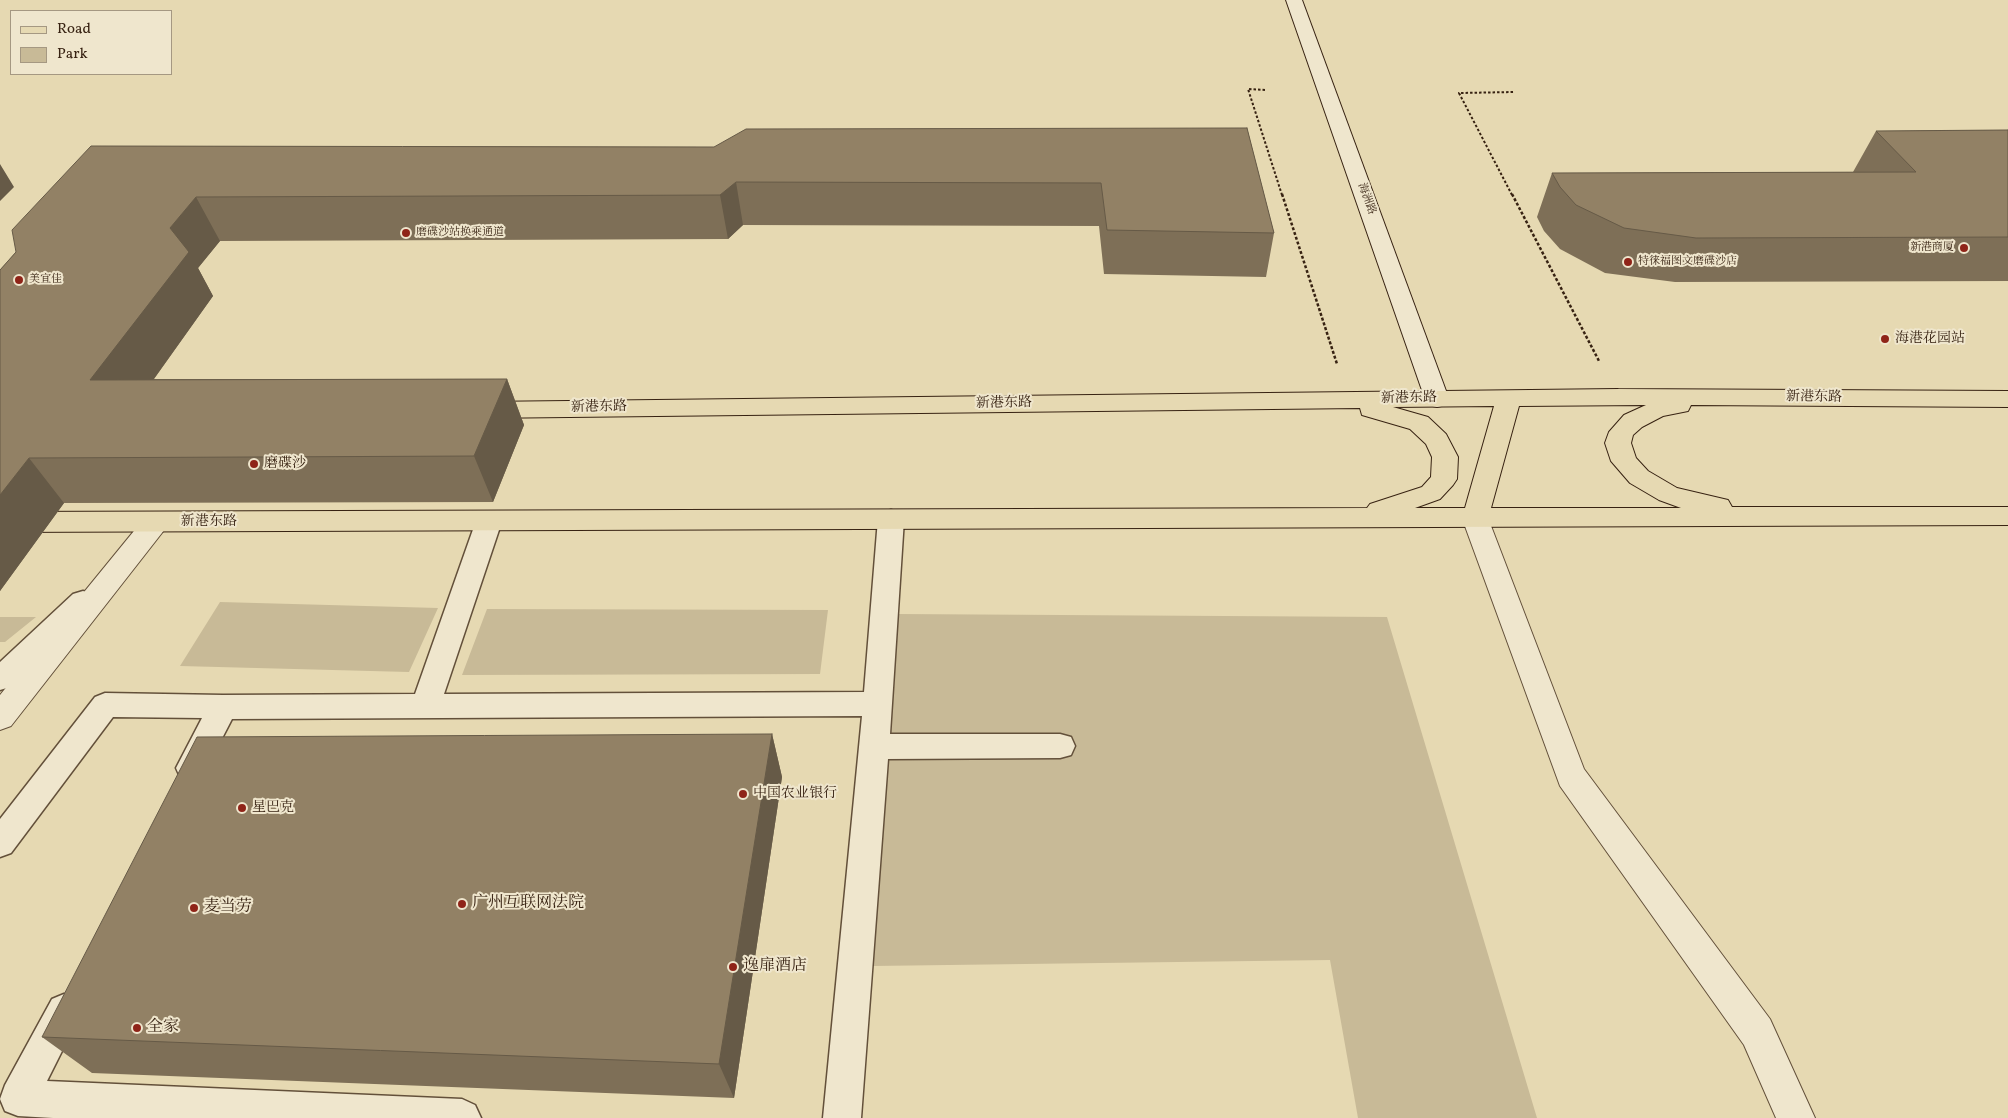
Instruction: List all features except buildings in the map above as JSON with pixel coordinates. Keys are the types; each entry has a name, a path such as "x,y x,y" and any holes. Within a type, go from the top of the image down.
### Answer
{"main road":[{"name":"新港东路","path":"455,410 1714,396 2008,400"},
{"path":"1714,396 1656,410 1633,421 1621,432 1619,438 1618,443 1624,461 1639,477 1668,494 1700,504 1788,518"},
{"path":"1475,518 1509,398"},
{"path":"1319,400 1364,407 1419,423 1437,440 1445,457 1444,479 1431,493 1359,518"},
{"name":"新港东路","path":"0,522 2008,516"}],"street":[{"name":"海洲路","path":"1294,0 1437,399"},
{"path":"1475,518 1571,776 1757,1032 1796,1118"},
{"path":"0,717 156,522"}],"lane":[{"path":"842,1118 874,747 891,519"},
{"path":"425,706 489,521"},
{"path":"0,679 124,562"},
{"path":"0,843 105,705 223,707 877,704"},
{"path":"178,794 223,707"},
{"path":"874,747 1060,746"},
{"path":"77,985 18,1098 462,1118"}],"path":[{"path":"1265,90 1248,90 1348,400"},
{"path":"1515,92 1459,93 1618,397"}],"green space":[{"path":"220,602 438,608 409,672 180,666"},
{"path":"487,609 828,610 820,674 462,675"},
{"path":"897,614 1387,617 1537,1118 1358,1118 1330,960 872,966"},
{"path":"0,617 36,617 5,642 0,642"}],"place":[{"name":"磨碟沙站换乘通道","path":"406,233"},
{"name":"新港商厦","path":"1964,248"},
{"name":"特徕福图文磨碟沙店","path":"1628,262"},
{"name":"美宜佳","path":"19,280"},
{"name":"海港花园站","path":"1885,339"},
{"name":"磨碟沙","path":"254,464"},
{"name":"中国农业银行","path":"743,794"},
{"name":"星巴克","path":"242,808"},
{"name":"广州互联网法院","path":"462,904"},
{"name":"麦当劳","path":"194,908"},
{"name":"逸扉酒店","path":"733,967"},
{"name":"全家","path":"137,1028"}]}
